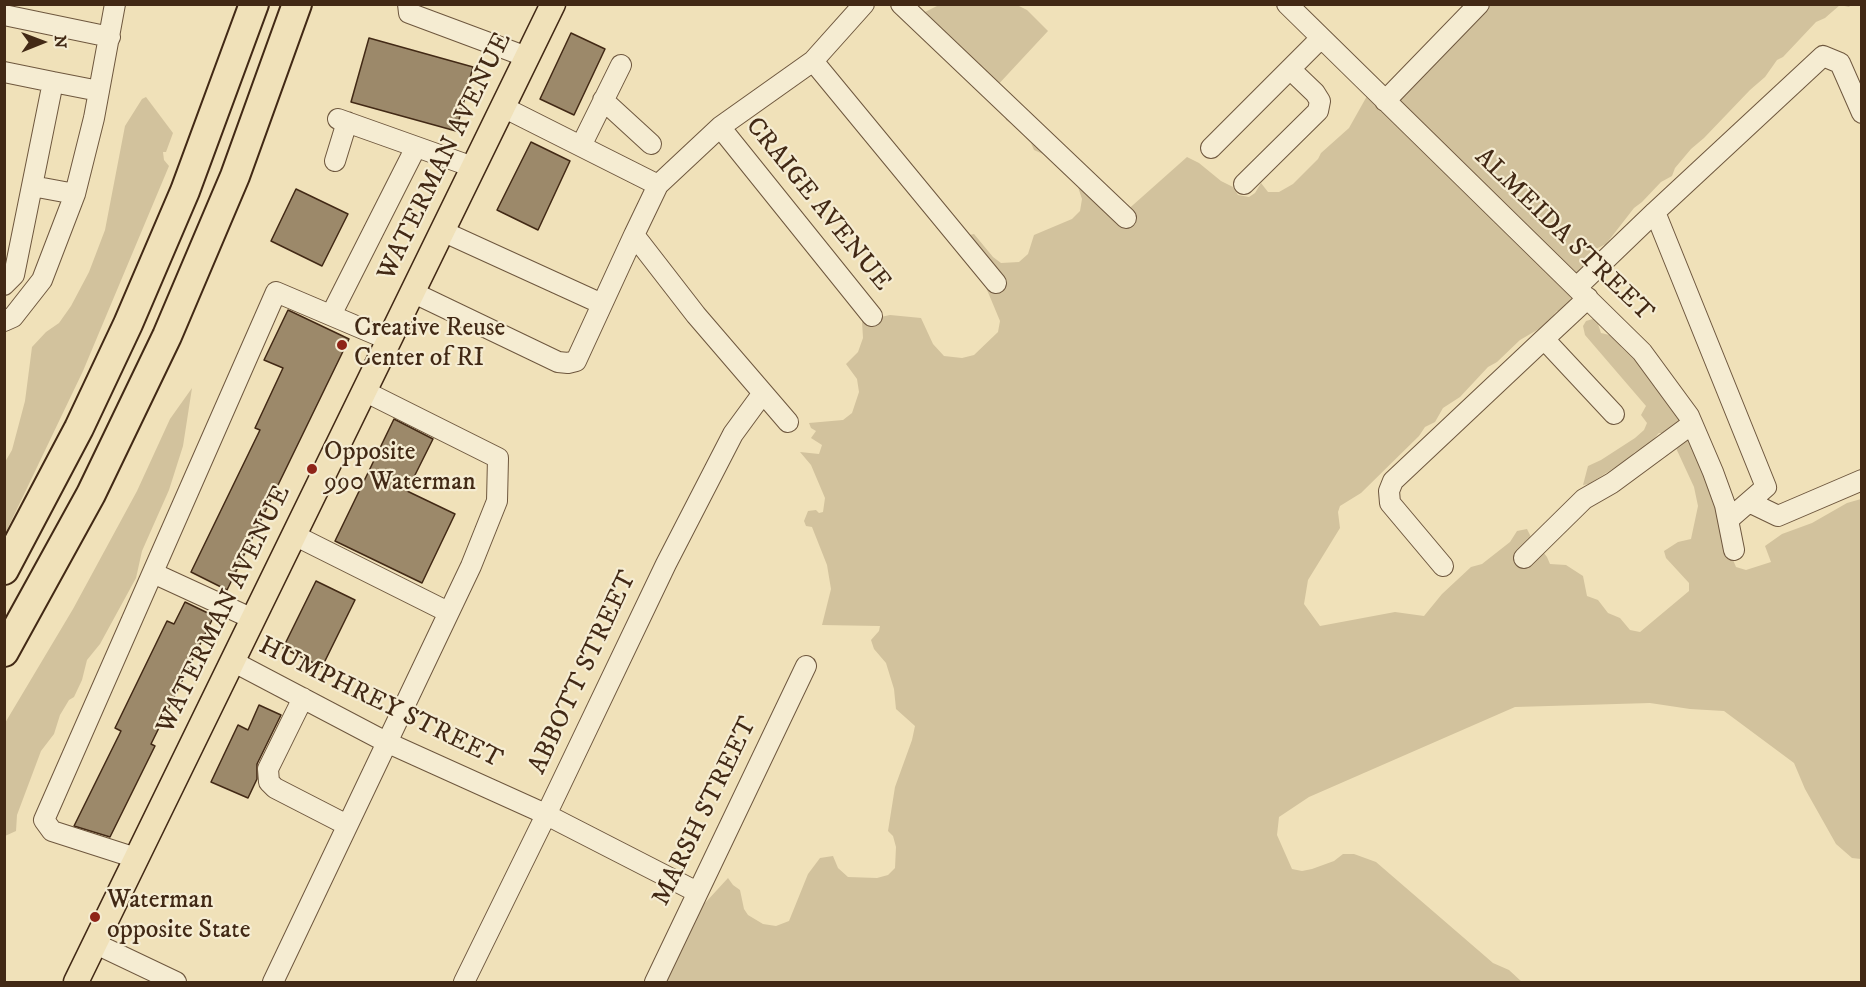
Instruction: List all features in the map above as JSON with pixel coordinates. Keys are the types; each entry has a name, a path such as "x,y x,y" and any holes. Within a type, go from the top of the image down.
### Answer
{"highway":[{"path":"4,570 79,428 128,324 189,182 255,4"},
{"path":"4,652 91,494 172,326 235,176 297,4"}],"main road":[{"name":"WATERMAN AVENUE","path":"75,982 553,4"}],"street":[{"path":"4,321 13,317 42,280 75,194 116,4"},
{"path":"408,4 409,13 527,57"},
{"path":"412,292 558,362 576,361 658,185 720,127 813,62 864,4"},
{"path":"901,4 1126,218"},
{"name":"ALMEIDA STREET","path":"1287,4 1642,352 1689,416 1725,505 1734,550"},
{"path":"1385,101 1479,4"},
{"path":"4,15 110,37"},
{"path":"1211,148 1321,38"},
{"path":"1443,566 1390,503 1389,491 1393,481 1544,339 1582,292 1655,212 1822,56 1840,63 1862,113"},
{"path":"813,62 996,283"},
{"path":"581,146 621,65"},
{"path":"1244,184 1318,111 1320,101 1315,93 1290,69"},
{"path":"4,72 99,91"},
{"path":"4,285 14,275 53,82"},
{"path":"603,100 651,144"},
{"path":"503,107 658,185"},
{"path":"335,161 343,120 473,167"},
{"name":"CRAIGE AVENUE","path":"720,127 872,316"},
{"path":"331,315 416,147"},
{"path":"32,186 75,194"},
{"path":"1655,212 1766,487 1728,520"},
{"path":"442,231 602,303"},
{"path":"634,235 696,315 788,422"},
{"path":"136,858 52,831 44,820 276,292 389,340"},
{"path":"1544,339 1614,414"},
{"path":"273,982 471,566 497,501 498,458 364,391"},
{"name":"ABBOTT STREET","path":"464,982 666,564 734,434 763,393"},
{"path":"1524,558 1584,499 1612,483 1692,424"},
{"path":"1749,502 1778,516 1862,480"},
{"path":"294,535 448,612"},
{"path":"153,573 253,618"},
{"name":"HUMPHREY STREET","path":"232,661 386,742 546,816 697,892"},
{"name":"MARSH STREET","path":"655,982 806,666"},
{"path":"303,698 268,769 269,783 347,825"},
{"path":"94,943 176,982"}],"shaded area":[{"path":"939,5 1017,5 1027,10 1048,31 995,88 923,13"},
{"path":"1481,5 1840,5 1825,18 1816,22 1783,57 1777,60 1765,77 1691,149 1675,168 1672,176 1661,182 1634,208 1606,244 1592,251 1590,260 1595,267 1573,297 1575,304 1566,311 1557,311 1544,326 1520,340 1497,362 1488,367 1460,397 1443,408 1435,422 1425,427 1419,436 1361,493 1340,506 1338,512 1340,528 1308,580 1304,604 1320,626 1395,612 1424,616 1442,594 1471,567 1482,564 1510,542 1517,531 1527,529 1550,564 1566,565 1583,576 1587,596 1598,600 1608,613 1620,618 1630,630 1640,632 1689,591 1689,583 1666,558 1664,551 1678,542 1691,539 1698,506 1694,487 1669,433 1659,433 1648,445 1628,459 1589,484 1583,485 1588,466 1635,438 1644,430 1647,423 1641,415 1646,406 1585,335 1583,326 1586,321 1596,318 1601,333 1614,336 1703,445 1736,567 1746,570 1771,562 1765,546 1782,534 1812,523 1847,503 1861,499 1861,859 1852,858 1836,844 1805,789 1794,763 1724,711 1650,703 1515,707 1309,797 1279,817 1277,835 1292,869 1302,871 1312,869 1334,861 1343,854 1354,854 1376,862 1493,963 1509,970 1522,982 656,982 699,897 705,903 728,878 740,890 744,909 748,915 763,924 776,926 789,921 808,874 820,858 833,856 838,868 848,877 877,878 888,875 895,868 896,847 893,836 888,831 895,787 915,726 896,709 894,689 886,663 874,649 871,640 879,631 880,626 822,625 831,589 827,565 812,527 806,526 804,521 808,511 823,512 825,498 811,465 800,452 819,454 822,445 811,438 816,431 809,423 843,420 852,413 859,392 857,379 846,364 858,352 863,338 862,321 890,315 921,318 933,344 944,356 962,358 974,355 998,332 1000,321 985,285 953,245 965,236 974,234 1001,263 1019,262 1028,254 1034,235 1072,219 1080,211 1082,199 1078,187 1043,154 1034,150 1031,143 1006,120 1004,113 1124,213 1187,157 1233,187 1238,195 1249,197 1255,193 1261,183 1268,192 1279,192 1293,184 1321,153 1349,128 1367,96 1384,97"},
{"path":"146,97 173,133 166,152 163,152 164,160 169,166 83,371 5,534 5,462 12,450 25,401 32,347 46,332 59,323 89,272 105,230 125,126 142,99"},
{"path":"192,388 183,446 169,490 142,551 136,578 100,644 87,660 82,680 74,697 69,700 60,715 54,734 41,751 17,815 16,831 5,836 5,723 73,609 137,491 170,419"}],"building":[{"path":"571,33 605,49 574,115 540,99"},
{"path":"369,38 473,67 456,131 351,102"},
{"path":"531,142 570,161 538,230 497,210"},
{"path":"296,189 348,214 322,266 271,241"},
{"path":"288,310 349,339 227,590 191,572 260,430 255,428 283,368 264,360"},
{"path":"394,419 433,439 407,491 455,514 422,583 335,541"},
{"path":"316,581 355,600 322,667 283,648"},
{"path":"185,602 214,616 151,744 155,746 110,837 74,826 121,731 115,728 167,621 174,624"},
{"path":"259,705 281,715 257,764 257,779 248,798 211,782 238,725 248,730"}],"place":[{"name":"Creative Reuse Center of RI","path":"342,345"},
{"name":"Opposite 990 Waterman","path":"312,469"},
{"name":"Waterman opposite State","path":"95,917"}]}
